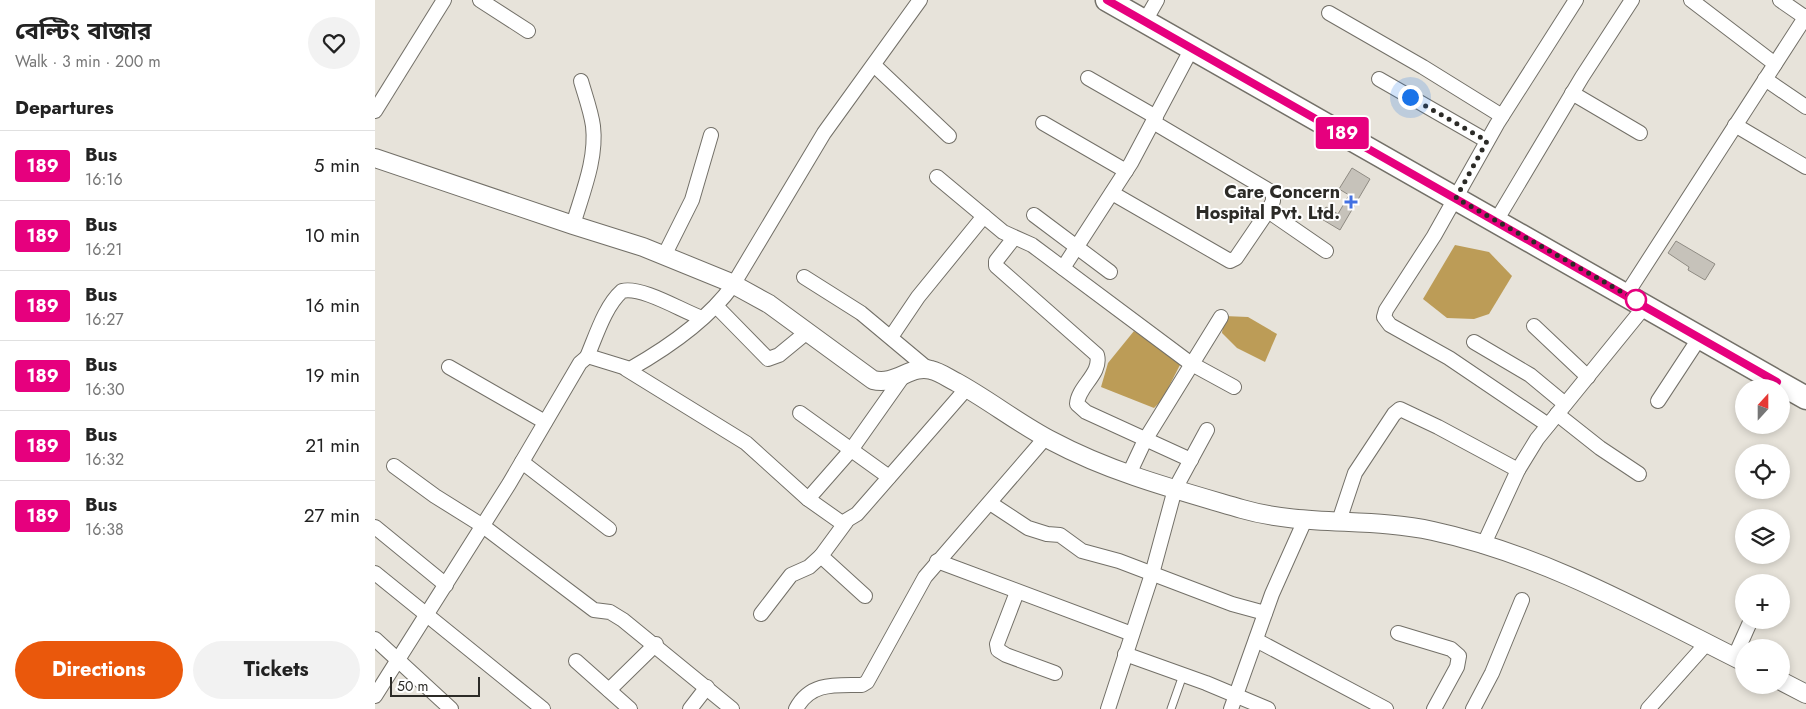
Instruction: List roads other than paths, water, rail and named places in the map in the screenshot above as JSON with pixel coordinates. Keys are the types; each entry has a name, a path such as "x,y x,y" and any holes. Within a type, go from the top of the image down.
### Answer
{"main road":[{"path":"1107,0 1636,300 1767,379"},
{"path":"1790,391 1806,398"}],"street":[{"path":"375,111 444,0"},
{"path":"480,0 528,31"},
{"path":"626,369 633,367 702,318 716,306 733,285 824,134 875,66 920,0"},
{"path":"1145,22 1157,0"},
{"path":"1548,425 1449,358 1390,325 1384,317 1386,310 1434,236 1502,116 1576,0"},
{"path":"1496,221 1572,93 1632,0"},
{"path":"1691,0 1775,64"},
{"path":"1483,546 1518,470 1548,425 1589,377 1636,300 1735,125 1806,17 1780,0"},
{"path":"1329,13 1423,67 1502,116"},
{"path":"1063,268 1126,171 1193,48"},
{"path":"875,66 949,136"},
{"path":"1087,78 1273,193 1273,201 1236,258 1230,261 1112,193"},
{"path":"1379,79 1487,141"},
{"path":"1765,79 1806,107"},
{"path":"573,225 589,167 593,137 593,124 581,81"},
{"path":"1572,93 1640,132"},
{"path":"1043,123 1126,171"},
{"path":"1735,125 1806,167"},
{"path":"665,254 692,200 711,135"},
{"path":"375,158 665,254 733,285 769,304 873,380 886,382 915,370 929,369"},
{"path":"937,176 1003,232 1014,238 1023,239 1190,363 1234,387"},
{"path":"1268,211 1326,251"},
{"path":"1034,215 1110,272"},
{"path":"891,337 918,297 983,216"},
{"path":"1014,238 996,266 1097,355 1097,366 1079,395 1077,404 1087,412 1191,460"},
{"path":"804,278 861,313 929,369 967,388 1046,438 1096,463 1245,510 1285,519 1391,524 1433,531 1483,546 1544,566 1605,592 1735,658"},
{"path":"375,696 483,526 580,362 587,357 608,311 622,291 631,290 645,294 702,318"},
{"path":"716,306 768,359 775,359 807,332"},
{"path":"1129,474 1145,440 1190,363 1221,317"},
{"path":"1533,326 1589,377"},
{"path":"1658,401 1700,337"},
{"path":"1474,342 1530,375 1600,448 1639,474"},
{"path":"587,357 626,369 746,443 807,499 838,521 846,522"},
{"path":"449,367 545,422"},
{"path":"807,499 851,450 904,375"},
{"path":"1790,385 1806,386"},
{"path":"761,614 791,575 809,567 821,556 846,522 857,514 967,388"},
{"path":"1790,395 1806,407"},
{"path":"1339,521 1360,462 1394,414 1400,409 1518,470"},
{"path":"800,414 889,477"},
{"path":"1108,709 1152,574 1175,489 1207,430"},
{"path":"796,709 807,694 820,686 866,684 884,655 920,584 937,561 1046,438"},
{"path":"522,462 609,529"},
{"path":"394,466 442,501 483,526 595,610 616,614 656,644 732,709"},
{"path":"990,503 1028,528 1047,534 1060,535 1082,551 1119,561 1232,604 1265,613"},
{"path":"1231,709 1265,613 1305,520"},
{"path":"375,527 446,586"},
{"path":"821,556 865,596"},
{"path":"937,561 1132,634"},
{"path":"375,573 543,709"},
{"path":"1017,592 997,644 998,650 1055,673"},
{"path":"1473,709 1492,673 1522,600"},
{"path":"1398,633 1451,649 1459,656 1457,666 1434,709"},
{"path":"375,639 451,709"},
{"path":"1256,640 1386,709"},
{"path":"609,690 656,644"},
{"path":"1648,709 1706,644"},
{"path":"1125,654 1236,695 1268,709"},
{"path":"576,661 630,709"},
{"path":"1790,686 1806,694"},
{"path":"690,709 707,687"}],"lane":[{"path":"1171,709 1183,675"}],"place":[{"name":"Care Concern Hospital Pvt. Ltd.","path":"1351,202"}]}
